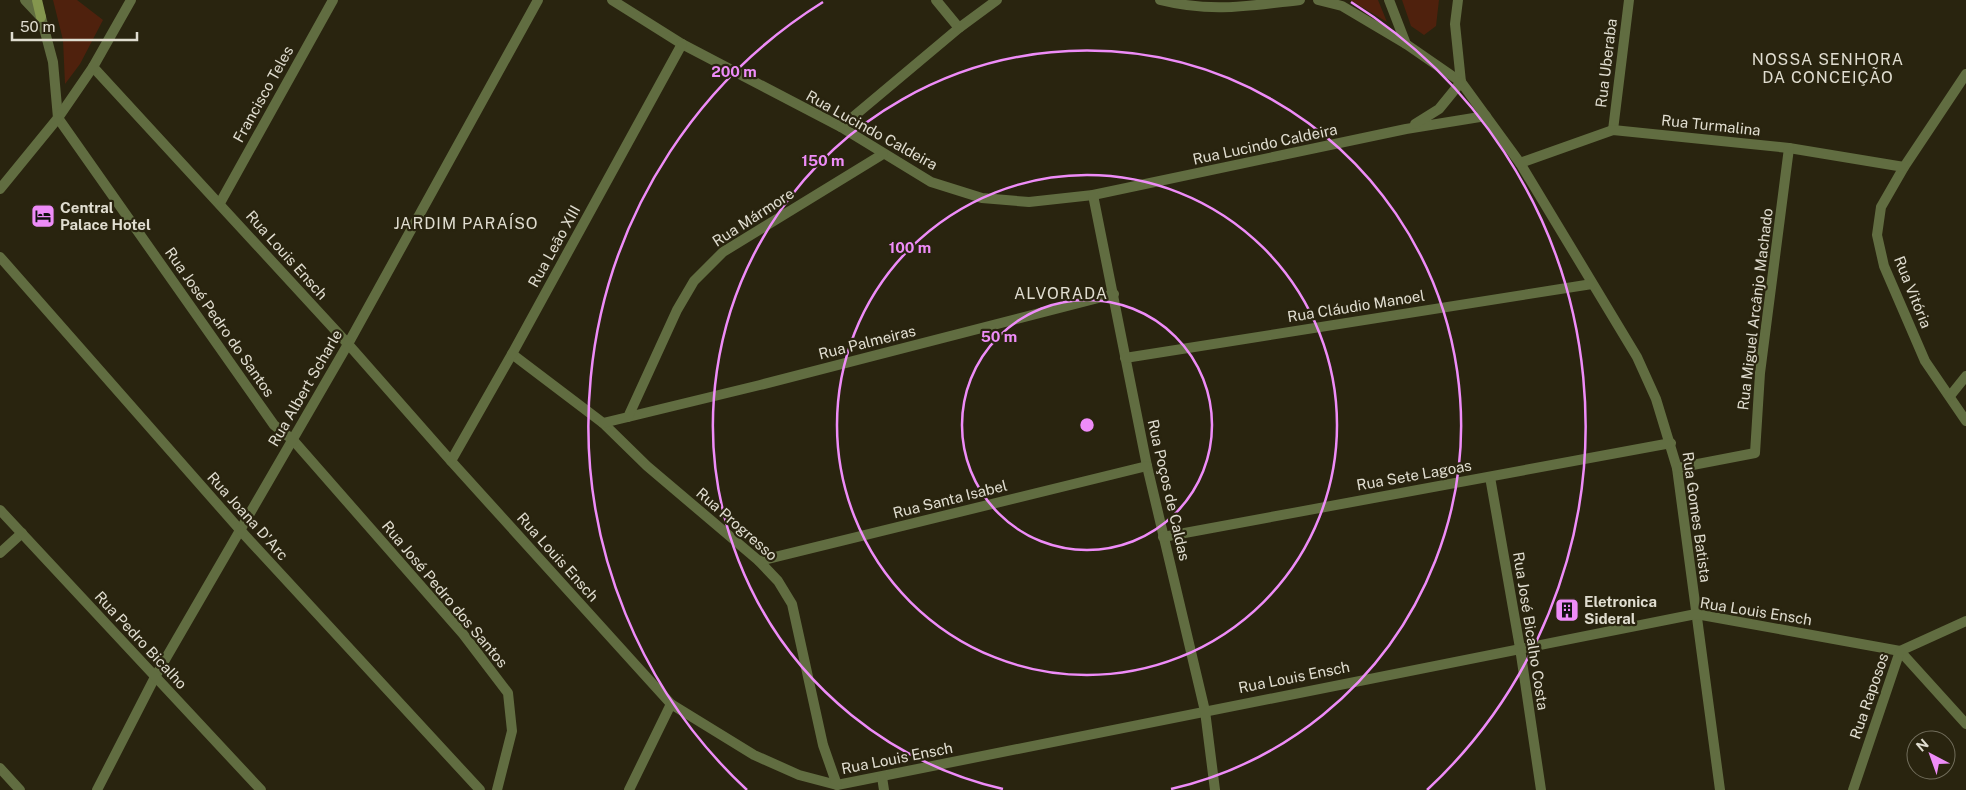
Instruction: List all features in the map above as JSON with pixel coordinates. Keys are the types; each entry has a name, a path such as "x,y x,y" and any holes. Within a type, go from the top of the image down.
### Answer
{"main road":[{"path":"37,0 41,17"}],"street":[{"path":"25,0 41,17 53,62 58,118"},
{"path":"0,189 58,118 93,68 131,0"},
{"name":"Francisco Teles","path":"220,203 333,0"},
{"name":"Rua Albert Scharle","path":"97,790 155,677 348,344 538,0"},
{"name":"Rua Lucindo Caldeira","path":"612,0 682,44 841,127 931,182 982,198 1029,202 1093,195 1406,129 1486,116"},
{"path":"936,0 959,28"},
{"path":"841,127 959,28 997,0"},
{"path":"1160,0 1198,8 1232,9 1300,0"},
{"path":"1318,0 1342,6 1406,44 1461,82 1486,116"},
{"path":"1389,0 1406,44"},
{"path":"1458,0 1455,24 1461,82"},
{"name":"Rua Uberaba","path":"1613,130 1630,0"},
{"name":"Rua Leão XIII","path":"451,461 512,354 682,44"},
{"name":"Rua Louis Ensch","path":"93,68 220,203 671,704 754,756 799,775 837,785 882,777 1205,710 1696,614 1900,651"},
{"name":"Rua Vitória","path":"1966,74 1904,167 1881,208 1877,235 1884,266 1925,361 1966,421"},
{"name":"Rua Lucindo Caldeira","path":"1406,129 1439,109 1461,82"},
{"name":"Rua Gomes Batista","path":"1486,116 1520,163 1559,225 1592,284 1637,357 1656,399 1671,443 1677,468 1720,790"},
{"name":"Rua José Pedro do Santos","path":"58,118 274,426 293,440"},
{"name":"Rua Turmalina","path":"1520,163 1613,130 1789,148 1904,167"},
{"name":"Rua Miguel Arcânjo Machado","path":"1677,468 1755,453 1760,374 1789,148"},
{"name":"Rua Mármore","path":"628,416 677,310 694,281 723,252 883,154"},
{"name":"Rua Poços de Caldas","path":"1093,195 1147,466 1205,710 1215,790"},
{"name":"Rua Joana D'Arc","path":"0,257 241,531 480,790"},
{"name":"Rua Cláudio Manoel","path":"1125,358 1592,284"},
{"name":"Rua Palmeiras","path":"628,416 760,385 1114,294"},
{"name":"Rua Progresso","path":"512,354 602,423 647,466 759,561 778,581 792,604 823,745 837,785"},
{"path":"1950,396 1966,376"},
{"path":"602,423 628,416"},
{"name":"Rua José Pedro dos Santos","path":"293,440 463,634 508,692 512,731 497,790"},
{"name":"Rua Sete Lagoas","path":"1163,537 1671,443"},
{"name":"Rua Santa Isabel","path":"759,561 1147,466"},
{"name":"Rua José Bicalho Costa","path":"1490,477 1520,648 1540,790"},
{"name":"Rua Pedro Bicalho","path":"0,510 261,790"},
{"path":"0,553 22,533"},
{"name":"Rua Raposos","path":"1852,790 1900,651 1966,621"},
{"path":"1900,651 1966,724"},
{"path":"629,790 671,704"},
{"path":"0,768 20,790"},
{"path":"882,777 884,790"}],"shaded area":[{"path":"53,0 77,0 103,20 80,64 65,84 63,40"},
{"path":"1350,0 1378,0 1387,22"},
{"path":"1402,0 1439,0 1436,26 1424,35 1411,26"}],"place":[{"name":"Central Palace Hotel","path":"43,216"},
{"name":"Eletronica Sideral","path":"1567,610"}],"district":[{"name":"NOSSA SENHORA DA CONCEIÇÃO","path":"1828,68"},
{"name":"JARDIM PARAÍSO","path":"466,223"},
{"name":"ALVORADA","path":"1061,293"}]}
